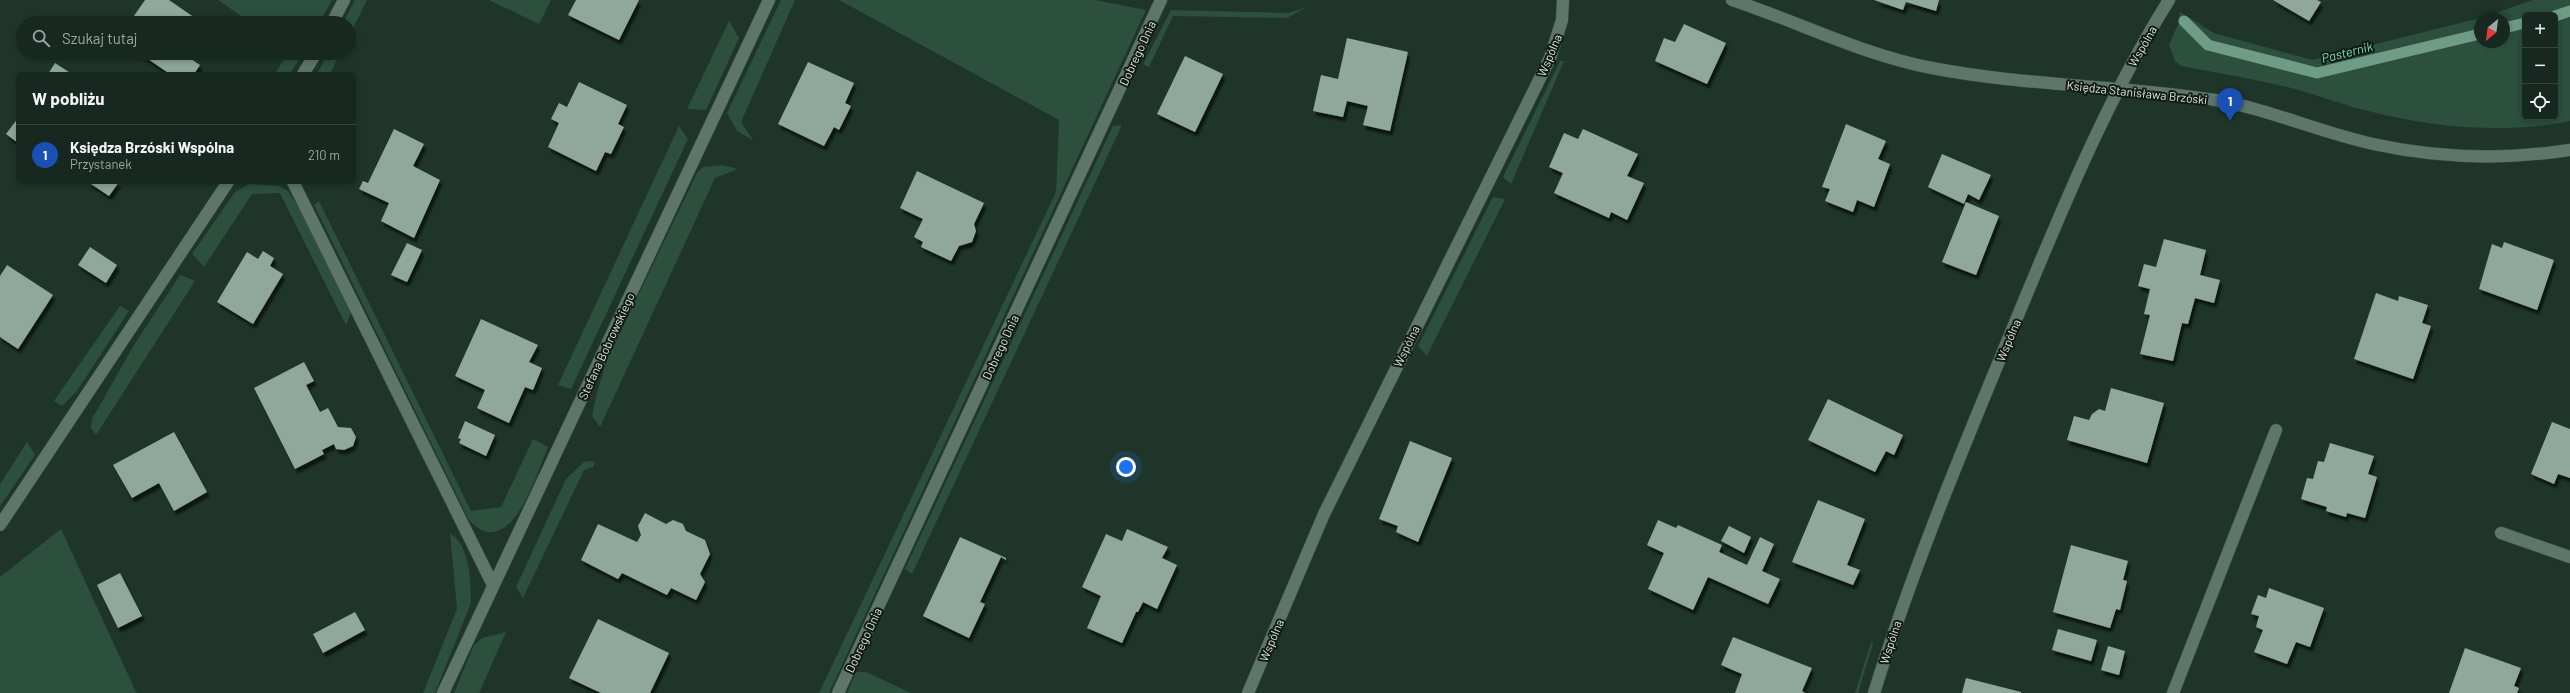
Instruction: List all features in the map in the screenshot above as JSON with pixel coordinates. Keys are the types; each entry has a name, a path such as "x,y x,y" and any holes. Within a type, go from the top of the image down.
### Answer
{"street":[{"path":"336,16 344,0"},
{"name":"Stefana Bobrowskiego","path":"443,693 769,0"},
{"name":"Dobrego Dnia","path":"838,693 1161,0"},
{"name":"Wspólna","path":"1248,693 1324,514 1550,58 1562,20 1563,0"},
{"name":"Księdza Stanisława Brzóski","path":"1732,0 1865,49 1931,68 2047,82 2118,88 2216,101 2271,112 2372,144 2418,151 2502,157 2570,150"},
{"name":"Wspólna","path":"1874,693 1895,625 1938,508 2025,299 2118,88 2169,0"},
{"path":"304,72 312,60"},
{"path":"0,525 227,184"},
{"path":"294,184 493,585"},
{"path":"2173,693 2276,430"},
{"path":"2501,533 2570,557"}],"green space":[{"path":"218,0 332,0 323,16 241,16"},
{"path":"355,0 367,0 356,22 356,16 347,16"},
{"path":"489,0 551,0 539,24"},
{"path":"781,0 795,0 741,122 753,140 737,131 727,113"},
{"path":"839,0 1095,0 1146,10 829,693 819,693 1056,192 1059,120"},
{"path":"2533,0 2570,0 2570,121 2545,125 2496,128 2446,125 2396,118 2362,110 2277,85 2181,66 2175,61 2169,45 2179,22 2180,12 2214,33 2312,60 2474,20 2474,48 2510,48 2510,12 2498,12"},
{"path":"1307,7 1287,18 1173,16 1149,67 1143,64 1171,10 1288,13"},
{"path":"729,21 739,38 706,110 687,109"},
{"path":"284,60 299,60 291,72 276,72"},
{"path":"324,60 337,60 331,72 318,72"},
{"path":"1560,61 1564,61 1511,184 1503,177"},
{"path":"1122,125 912,574 905,569 1113,126"},
{"path":"679,126 688,139 571,389 558,385"},
{"path":"722,165 738,169 715,178 600,427 592,416 597,392 607,360 697,173 703,167"},
{"path":"249,184 279,186 288,191 301,211 351,313 346,325 280,193 252,194 204,267 192,254 235,192"},
{"path":"1493,197 1505,199 1427,356 1418,346"},
{"path":"319,201 471,511 501,507 533,439 548,447 534,483 520,510 512,521 503,528 493,532 486,532 469,520 314,205"},
{"path":"180,275 195,281 96,435 91,428 92,419 134,345"},
{"path":"120,306 129,311 77,391 62,406 54,401"},
{"path":"27,442 35,455 0,506 0,484"},
{"path":"584,462 595,462 593,467 584,470 523,598 516,587 566,479"},
{"path":"61,529 137,693 0,693 0,577"},
{"path":"450,533 462,546 468,565 471,585 471,603 435,693 423,693 457,609"},
{"path":"506,632 479,693 454,693 474,645 482,638"},
{"path":"1872,640 1873,643 1858,693 1855,693"},
{"path":"856,672 866,672 911,693 847,693"}],"building":[{"path":"145,0 169,0 192,16 134,16"},
{"path":"576,0 639,0 619,40 568,15"},
{"path":"1874,0 1939,0 1936,11 1906,2 1903,10"},
{"path":"2273,0 2317,0 2321,2 2309,21"},
{"path":"1684,24 1726,43 1707,84 1655,61 1664,38 1675,42"},
{"path":"1347,38 1408,52 1390,131 1363,125 1368,106 1347,101 1343,117 1313,111 1321,75 1338,79"},
{"path":"1185,56 1223,74 1195,132 1157,114"},
{"path":"149,60 192,60 200,65 195,72 167,72"},
{"path":"808,62 854,83 845,103 851,106 839,130 834,127 824,146 778,124"},
{"path":"55,63 69,72 49,72"},
{"path":"579,82 627,105 618,124 624,127 611,154 605,152 596,171 548,147 559,123 551,119 559,103 567,107"},
{"path":"16,121 16,142 6,134"},
{"path":"1846,124 1886,141 1878,159 1890,164 1874,207 1857,200 1853,212 1825,201 1830,189 1822,187"},
{"path":"394,129 424,144 413,166 440,180 414,238 381,221 389,203 359,189 363,181 368,183"},
{"path":"1583,129 1638,154 1627,176 1644,183 1627,220 1611,212 1609,218 1554,193 1563,173 1549,167 1564,133 1578,139"},
{"path":"1942,154 1991,175 1979,200 1968,194 1964,204 1928,187"},
{"path":"917,171 984,203 974,224 976,231 972,242 959,246 951,261 921,247 923,242 914,237 923,219 900,208"},
{"path":"91,184 118,184 109,196"},
{"path":"1966,202 1999,216 1976,275 1942,262"},
{"path":"2164,239 2206,250 2200,275 2220,280 2214,303 2195,298 2188,324 2182,323 2173,361 2140,354 2150,315 2144,314 2150,289 2138,286 2144,264 2156,267"},
{"path":"2504,242 2554,260 2537,310 2479,289 2492,244 2502,248"},
{"path":"407,243 422,250 407,282 391,275"},
{"path":"90,247 117,265 106,283 78,265"},
{"path":"263,251 274,258 270,266 283,274 253,324 217,302 247,252 258,259"},
{"path":"7,265 53,295 18,349 0,337 0,276"},
{"path":"2376,293 2398,301 2399,296 2428,305 2422,323 2431,326 2413,379 2354,359"},
{"path":"481,319 538,345 529,362 542,368 533,390 525,387 509,423 477,408 485,390 455,376"},
{"path":"304,362 314,381 306,385 320,412 328,408 338,427 351,428 356,437 353,446 344,450 336,449 334,444 322,450 324,454 295,469 254,388"},
{"path":"2111,388 2164,403 2147,463 2067,440 2074,416 2089,420 2092,414 2099,409 2105,411"},
{"path":"1828,399 1903,435 1894,455 1886,451 1875,472 1808,440"},
{"path":"465,421 495,435 486,456 459,443 461,439 458,438"},
{"path":"2552,422 2570,429 2570,478 2558,474 2554,484 2531,474"},
{"path":"174,432 207,492 174,511 159,483 132,498 113,465"},
{"path":"1410,441 1452,458 1418,542 1396,532 1398,526 1379,519"},
{"path":"2330,443 2374,456 2368,474 2377,477 2365,518 2347,513 2346,517 2326,511 2327,507 2301,499 2307,478 2313,479 2318,461 2324,462"},
{"path":"1818,500 1865,519 1847,565 1860,570 1853,585 1792,562"},
{"path":"645,513 666,524 673,520 683,524 686,531 705,540 710,554 700,574 705,582 696,600 671,588 667,595 622,573 618,579 581,560 598,524 637,542 641,535 638,526"},
{"path":"1658,520 1676,528 1678,525 1722,545 1719,552 1747,565 1760,537 1774,544 1762,571 1780,579 1768,604 1708,577 1693,610 1648,589 1664,553 1647,545"},
{"path":"1729,526 1751,537 1744,553 1721,541"},
{"path":"1127,529 1168,547 1162,558 1177,565 1157,609 1143,602 1138,612 1136,612 1122,643 1087,628 1101,596 1082,587 1106,534 1122,541"},
{"path":"960,537 1006,558 1006,560 1001,557 980,602 985,604 969,638 923,616"},
{"path":"2071,545 2128,561 2123,580 2127,581 2120,610 2116,609 2110,628 2053,612"},
{"path":"120,573 142,616 118,628 97,585"},
{"path":"2269,588 2324,608 2310,647 2296,642 2287,664 2254,652 2263,630 2256,627 2259,616 2251,614 2258,595 2266,598"},
{"path":"355,612 365,630 323,653 313,634"},
{"path":"598,619 669,653 650,693 601,693 569,678"},
{"path":"2058,629 2097,640 2091,661 2052,650"},
{"path":"1733,637 1812,668 1802,691 1805,693 1735,693 1742,674 1721,665"},
{"path":"2108,646 2125,651 2119,675 2101,670"},
{"path":"2465,648 2521,668 2514,686 2519,688 2517,693 2449,693"},
{"path":"1966,678 2021,692 2021,693 1962,693"}],"waterway":[{"name":"Pasternik","path":"2558,15 2570,11"},
{"name":"Pasternik","path":"2184,21 2208,45 2317,73 2474,35"},
{"name":"Pasternik","path":"2510,27 2522,24"}],"place":[{"name":"Księdza Brzóski Wspólna","path":"2230,121"}]}
